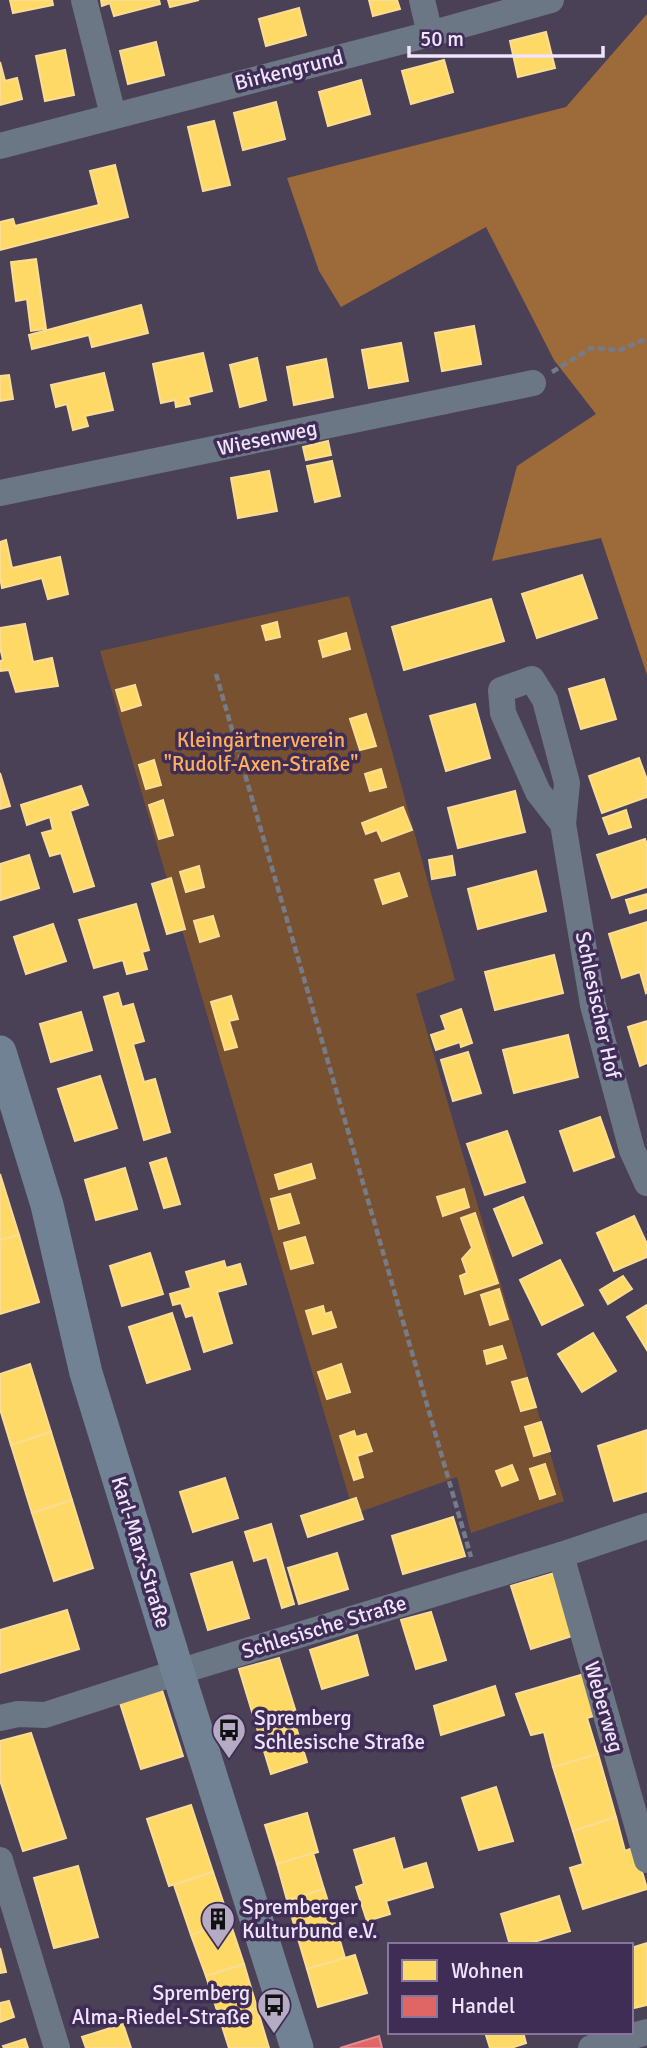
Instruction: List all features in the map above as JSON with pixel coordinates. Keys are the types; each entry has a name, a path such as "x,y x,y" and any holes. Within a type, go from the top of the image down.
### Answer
{"main road":[{"name":"Karl-Marx-Straße","path":"0,1052 10,1121 47,1205 86,1373 297,2048"}],"street":[{"path":"84,0 113,115"},
{"path":"422,0 430,34"},
{"name":"Birkengrund","path":"0,146 551,0"},
{"name":"Wiesenweg","path":"0,493 533,383"},
{"name":"Schlesischer Hof","path":"563,824 538,792 503,713 501,690 532,679 545,700 567,783 563,824 593,1005 632,1150 647,1183"},
{"name":"Schlesische Straße","path":"0,1718 18,1714 45,1715 647,1526"},
{"name":"Weberweg","path":"561,1555 647,1860"},
{"path":"0,1860 57,2048"},
{"path":"591,2048 647,2032"}],"path":[{"path":"533,383 591,348 621,350 647,338"},
{"path":"216,674 478,1579"}],"green space":[{"name":"Kleingärtnerverein \"Rudolf-Axen-Straße\"","path":"349,596 455,980 416,994 564,1501 471,1533 457,1477 354,1514 100,651"}],"shaded area":[{"path":"647,14 647,675 601,538 492,561 517,466 596,414 554,360 486,227 341,307 319,271 287,178 566,107"}],"building: Wohnen":[{"path":"10,0 52,0 53,5 13,13"},
{"path":"101,0 159,0 160,4 114,16 110,3 102,6"},
{"path":"168,0 199,0 170,7"},
{"path":"369,0 397,0 400,9 373,16"},
{"path":"299,8 306,35 266,46 259,19"},
{"path":"546,32 555,68 518,77 510,41"},
{"path":"156,42 164,75 128,84 120,51"},
{"path":"65,50 74,95 45,101 36,56"},
{"path":"444,60 453,92 411,104 402,71"},
{"path":"0,62 5,81 17,78 22,99 0,105"},
{"path":"361,80 370,114 328,126 319,92"},
{"path":"276,102 285,139 243,150 234,113"},
{"path":"214,121 230,185 203,191 188,127"},
{"path":"115,165 128,217 0,250 0,222 13,219 15,226 99,205 90,171"},
{"path":"36,259 46,329 31,331 27,299 16,301 11,262"},
{"path":"141,305 148,333 92,347 89,335 32,349 29,335"},
{"path":"474,326 481,364 442,371 435,333"},
{"path":"401,343 408,381 369,388 362,350"},
{"path":"203,353 212,391 188,397 190,404 176,407 175,400 161,403 153,364"},
{"path":"257,358 266,400 240,407 230,365"},
{"path":"326,359 333,397 294,405 287,367"},
{"path":"104,373 113,410 85,416 88,426 73,430 67,404 56,407 51,385"},
{"path":"9,375 13,399 0,401 0,376"},
{"path":"328,441 331,455 306,460 303,447"},
{"path":"332,461 340,496 315,502 307,466"},
{"path":"269,471 277,511 238,518 231,478"},
{"path":"6,540 12,568 60,557 68,594 48,599 42,578 2,588 0,542"},
{"path":"582,575 597,618 537,638 522,594"},
{"path":"491,599 504,641 404,670 392,627"},
{"path":"277,622 280,637 266,640 262,626"},
{"path":"25,624 33,662 52,658 58,686 16,692 9,670 0,671 0,661 3,660 0,628"},
{"path":"346,633 350,649 323,657 319,641"},
{"path":"604,679 616,719 581,729 569,689"},
{"path":"135,685 141,705 122,711 116,690"},
{"path":"475,704 490,758 446,771 430,716"},
{"path":"366,714 376,746 360,750 350,719"},
{"path":"639,758 647,780 647,797 602,813 589,776"},
{"path":"154,760 161,785 146,789 139,765"},
{"path":"381,769 386,787 370,791 365,774"},
{"path":"0,773 10,806 0,809"},
{"path":"81,786 88,805 70,811 94,886 74,892 61,853 50,856 42,833 53,830 50,817 27,825 21,805"},
{"path":"515,791 525,832 458,848 448,808"},
{"path":"163,800 173,835 159,839 149,805"},
{"path":"403,807 412,830 382,841 377,830 366,834 362,823"},
{"path":"626,810 631,827 609,834 603,818"},
{"path":"645,839 647,887 612,898 597,855"},
{"path":"29,855 39,888 1,900 0,864"},
{"path":"452,856 455,875 432,879 429,860"},
{"path":"199,866 204,887 186,892 180,872"},
{"path":"536,871 546,911 478,929 468,889"},
{"path":"399,873 407,896 383,904 375,880"},
{"path":"171,878 185,929 167,934 152,884"},
{"path":"647,894 647,908 630,913 626,900"},
{"path":"136,904 149,950 142,952 147,969 127,974 123,960 94,968 79,920"},
{"path":"213,916 219,936 200,942 194,921"},
{"path":"647,922 646,993 640,972 622,978 609,934"},
{"path":"53,924 66,961 26,974 14,937"},
{"path":"554,955 563,993 495,1010 485,972"},
{"path":"118,993 122,1007 133,1004 144,1041 133,1044 144,1082 155,1079 170,1132 144,1140 104,997"},
{"path":"231,996 238,1019 229,1021 237,1047 225,1050 211,1002"},
{"path":"461,1009 472,1043 461,1047 460,1042 436,1050 431,1035 446,1030 441,1016"},
{"path":"81,1012 92,1050 51,1062 40,1024"},
{"path":"647,1021 647,1063 640,1066 628,1027"},
{"path":"568,1035 578,1077 514,1093 503,1050"},
{"path":"468,1052 481,1093 453,1101 441,1060"},
{"path":"100,1076 117,1128 75,1141 58,1089"},
{"path":"600,1117 614,1157 574,1171 560,1131"},
{"path":"507,1131 525,1182 485,1195 467,1144"},
{"path":"166,1158 180,1204 164,1208 150,1163"},
{"path":"311,1164 315,1178 279,1189 275,1175"},
{"path":"125,1168 137,1209 96,1220 85,1180"},
{"path":"0,1174 19,1235 0,1240"},
{"path":"464,1189 469,1207 443,1216 437,1197"},
{"path":"290,1194 299,1223 279,1229 271,1199"},
{"path":"523,1197 542,1243 513,1256 494,1209"},
{"path":"475,1213 498,1283 465,1294 460,1276 467,1273 462,1259 472,1248 461,1218"},
{"path":"634,1216 647,1244 647,1257 614,1271 597,1233"},
{"path":"19,1235 39,1302 0,1314 0,1240"},
{"path":"305,1237 313,1263 291,1269 284,1243"},
{"path":"150,1253 163,1294 122,1306 110,1266"},
{"path":"560,1260 583,1305 542,1325 520,1280"},
{"path":"224,1261 226,1268 240,1264 246,1284 217,1292 232,1343 204,1352 193,1315 186,1317 181,1303 173,1305 170,1294 191,1288 186,1272"},
{"path":"623,1276 632,1289 608,1304 600,1290"},
{"path":"499,1289 508,1319 490,1325 481,1295"},
{"path":"647,1305 647,1350 627,1317"},
{"path":"323,1306 325,1314 331,1312 336,1327 313,1334 306,1311"},
{"path":"172,1313 190,1369 147,1383 129,1327"},
{"path":"593,1333 616,1371 582,1392 558,1354"},
{"path":"502,1346 506,1358 487,1364 484,1351"},
{"path":"30,1364 51,1432 11,1445 0,1409 0,1374"},
{"path":"341,1364 350,1392 327,1399 318,1372"},
{"path":"527,1378 536,1407 521,1411 512,1382"},
{"path":"541,1422 550,1451 534,1456 525,1427"},
{"path":"647,1430 647,1491 614,1501 598,1446"},
{"path":"354,1431 356,1437 366,1434 372,1451 357,1456 363,1477 354,1480 340,1436"},
{"path":"51,1432 72,1500 32,1513 11,1445"},
{"path":"545,1464 555,1494 540,1499 530,1469"},
{"path":"512,1465 518,1480 502,1486 496,1471"},
{"path":"225,1478 238,1518 193,1532 180,1492"},
{"path":"356,1498 363,1519 308,1537 301,1516"},
{"path":"72,1500 93,1568 54,1581 32,1513"},
{"path":"453,1517 465,1556 403,1574 392,1536"},
{"path":"271,1524 294,1604 282,1608 267,1557 254,1561 245,1532"},
{"path":"337,1553 348,1589 299,1604 288,1568"},
{"path":"232,1562 249,1618 208,1630 191,1574"},
{"path":"554,1573 572,1636 531,1649 511,1586"},
{"path":"67,1610 79,1649 0,1673 0,1630"},
{"path":"431,1612 446,1660 416,1669 401,1620"},
{"path":"357,1635 368,1675 322,1689 310,1650"},
{"path":"279,1658 300,1725 260,1738 239,1669"},
{"path":"584,1674 597,1715 587,1718 598,1754 553,1767 544,1732 531,1735 516,1694"},
{"path":"495,1686 504,1715 441,1735 434,1706"},
{"path":"162,1690 183,1756 141,1769 120,1703"},
{"path":"296,1727 307,1762 271,1774 260,1738"},
{"path":"31,1733 66,1838 23,1851 0,1780 0,1741"},
{"path":"598,1754 616,1817 573,1831 553,1767"},
{"path":"496,1787 513,1841 479,1850 462,1798"},
{"path":"191,1805 213,1872 169,1886 147,1819"},
{"path":"307,1813 318,1852 277,1864 265,1825"},
{"path":"616,1817 625,1851 635,1847 647,1889 583,1909 570,1868 583,1864 573,1831"},
{"path":"394,1838 403,1870 426,1863 433,1887 386,1901 390,1914 367,1921 356,1887 364,1884 354,1850"},
{"path":"313,1853 324,1889 287,1900 277,1864"},
{"path":"78,1866 98,1937 54,1948 34,1878"},
{"path":"213,1872 230,1922 191,1935 174,1885"},
{"path":"324,1889 334,1920 296,1932 287,1900"},
{"path":"559,1896 570,1931 531,1943 509,1943 501,1914"},
{"path":"334,1920 345,1958 307,1969 296,1932"},
{"name":"Spremberger Kulturbund e.V.","path":"230,1922 244,1964 206,1976 191,1935"},
{"path":"647,1943 647,2005 634,2008 633,2004 633,1947"},
{"path":"0,1948 6,1972 0,1973"},
{"path":"355,1955 367,1993 318,2007 307,1969"},
{"path":"244,1964 257,2008 220,2020 206,1976"},
{"path":"9,2001 14,2017 0,2022 0,2003"},
{"path":"257,2008 269,2048 229,2048 220,2020"},
{"path":"123,2024 131,2048 86,2048 82,2037"},
{"path":"486,2034 524,2034 526,2043 511,2048 490,2048"},
{"path":"25,2039 28,2048 3,2046"}],"building: Handel":[{"path":"379,2036 382,2048 340,2048"}],"place":[{"name":"Spremberg Schlesische Straße","path":"229,1760"},
{"name":"Spremberger Kulturbund e.V.","path":"218,1949"},
{"name":"Spremberg Alma-Riedel-Straße","path":"274,2035"}]}
